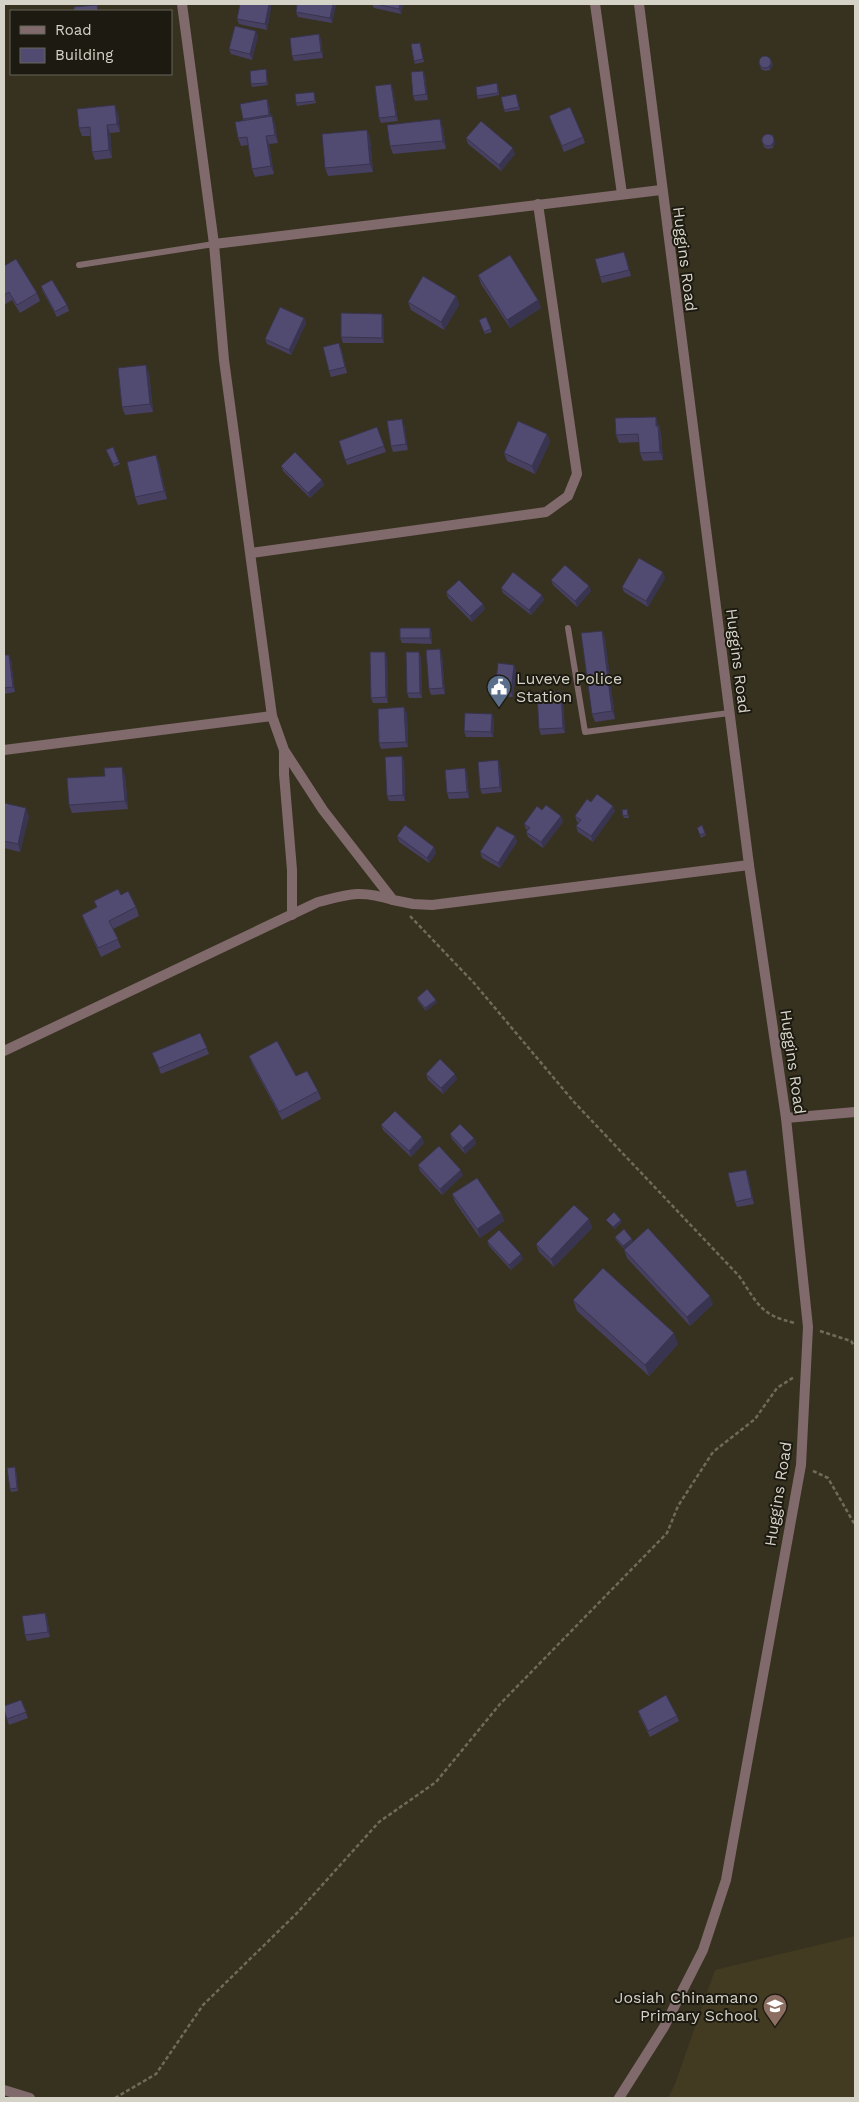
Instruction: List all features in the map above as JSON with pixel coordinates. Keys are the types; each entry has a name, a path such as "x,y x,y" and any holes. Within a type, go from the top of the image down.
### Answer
{"street":[{"path":"182,4 214,244 224,360 272,716 284,750 323,810 393,900"},
{"path":"595,4 622,194"},
{"name":"Huggins Road","path":"619,2098 664,2027 703,1950 726,1880 801,1465 808,1327 786,1118 749,865 661,190 639,4"},
{"path":"214,244 661,190"},
{"path":"251,553 546,512 568,496 577,474 538,204"},
{"path":"4,750 272,716"},
{"path":"284,750 284,774 292,870 292,915"},
{"path":"4,1051 318,902 356,893 374,894 393,900 432,906 749,865"},
{"path":"786,1118 855,1112"},
{"path":"4,2090 30,2098"}],"lane":[{"path":"79,265 214,244"},
{"path":"568,628 585,732 729,713"}],"path":[{"path":"393,900 438,944 574,1102 739,1276 759,1306 769,1315 850,1341 855,1346"},
{"path":"115,2098 156,2074 203,2005 297,1912 379,1822 436,1782 500,1704 667,1533 678,1506 713,1452 755,1419 777,1388 806,1369"},
{"path":"801,1465 828,1478 855,1525"}],"shaded area":[{"name":"Josiah Chinamano Primary School","path":"855,1936 855,2098 668,2098 675,2084 715,1970"}],"building":[{"path":"240,4 269,4 265,24 237,19"},
{"path":"297,4 333,4 330,18 296,12"},
{"path":"376,4 400,4 399,9"},
{"path":"97,5 98,10 74,10 74,7"},
{"path":"235,26 256,31 250,54 229,49"},
{"path":"319,34 321,52 292,56 290,38"},
{"path":"420,43 423,59 414,61 411,44"},
{"path":"763,56 767,56 771,62 767,68 763,68 759,64 759,60"},
{"path":"266,69 267,83 251,84 250,71"},
{"path":"423,71 426,94 413,96 411,72"},
{"path":"497,83 498,93 477,96 476,87"},
{"path":"391,84 396,116 379,118 375,86"},
{"path":"314,92 315,101 296,103 295,94"},
{"path":"516,94 519,107 504,110 501,97"},
{"path":"267,99 269,115 243,119 240,104"},
{"path":"115,105 117,124 107,125 109,150 92,152 90,127 79,128 77,109"},
{"path":"570,107 583,137 562,146 549,116"},
{"path":"272,116 275,135 266,136 271,166 252,169 247,137 238,138 235,122"},
{"path":"440,119 443,141 390,146 387,125"},
{"path":"481,121 513,148 499,165 466,138"},
{"path":"367,130 370,164 325,168 322,134"},
{"path":"766,134 770,134 774,140 770,146 766,146 762,142 762,138"},
{"path":"624,252 629,270 600,277 595,259"},
{"path":"510,255 538,300 507,320 478,275"},
{"path":"16,259 37,293 17,305 9,292 4,295 4,266"},
{"path":"423,276 456,296 441,322 408,302"},
{"path":"52,280 67,305 55,312 41,286"},
{"path":"280,307 304,318 289,350 265,339"},
{"path":"341,313 382,314 382,338 341,337"},
{"path":"486,317 491,329 484,332 479,320"},
{"path":"339,343 345,367 329,371 323,347"},
{"path":"146,365 150,404 122,407 118,368"},
{"path":"656,417 660,452 640,453 638,434 616,435 615,418"},
{"path":"402,419 406,444 391,446 387,421"},
{"path":"518,421 547,434 532,466 504,453"},
{"path":"377,427 384,446 345,460 339,441"},
{"path":"113,447 119,462 113,464 106,450"},
{"path":"295,452 322,480 308,493 281,466"},
{"path":"156,455 164,491 135,497 127,462"},
{"path":"639,558 663,572 646,601 622,587"},
{"path":"565,565 589,586 575,601 551,580"},
{"path":"513,572 542,595 529,610 501,588"},
{"path":"459,580 483,604 470,616 446,592"},
{"path":"400,628 430,628 430,638 400,638"},
{"path":"602,631 612,711 592,714 581,633"},
{"path":"440,649 443,688 429,689 426,650"},
{"path":"370,652 385,652 386,697 371,698"},
{"path":"406,652 419,652 420,693 407,693"},
{"path":"4,655 9,655 13,687 4,688"},
{"path":"498,663 514,665 511,692 495,690"},
{"path":"561,692 563,728 539,729 537,693"},
{"path":"404,707 406,742 379,743 378,709"},
{"path":"465,713 492,714 491,732 464,731"},
{"path":"402,756 403,795 387,796 385,757"},
{"path":"498,760 500,787 480,789 478,762"},
{"path":"122,767 125,801 69,805 67,778 105,776 104,768"},
{"path":"465,768 467,792 447,793 445,770"},
{"path":"597,794 613,806 591,836 576,826 581,820 575,816 587,799 591,802"},
{"path":"4,803 26,808 18,844 4,841"},
{"path":"546,805 561,816 541,842 526,832 530,828 524,824 537,806 542,810"},
{"path":"627,809 628,815 623,816 622,810"},
{"path":"405,825 434,847 427,858 397,836"},
{"path":"702,825 705,833 700,835 697,828"},
{"path":"497,826 515,836 498,863 480,852"},
{"path":"118,889 121,895 128,891 136,907 109,921 118,939 98,948 82,915 97,907 94,901"},
{"path":"427,989 436,1000 425,1008 417,998"},
{"path":"200,1033 207,1048 159,1068 152,1053"},
{"path":"277,1041 296,1076 307,1071 318,1091 279,1112 249,1056"},
{"path":"440,1059 455,1074 441,1088 426,1074"},
{"path":"395,1111 422,1137 409,1151 381,1125"},
{"path":"460,1124 474,1138 463,1148 450,1134"},
{"path":"439,1146 461,1170 440,1189 418,1165"},
{"path":"746,1170 752,1198 735,1202 728,1173"},
{"path":"477,1178 501,1213 477,1229 452,1194"},
{"path":"574,1205 589,1219 551,1259 536,1244"},
{"path":"614,1212 621,1220 613,1227 606,1220"},
{"path":"648,1228 710,1296 687,1317 624,1250"},
{"path":"624,1229 632,1239 623,1246 615,1237"},
{"path":"499,1230 521,1254 509,1265 487,1241"},
{"path":"603,1268 674,1333 645,1365 573,1300"},
{"path":"15,1467 17,1488 10,1489 7,1468"},
{"path":"45,1613 48,1632 25,1635 22,1616"},
{"path":"666,1695 677,1716 648,1731 638,1711"},
{"path":"21,1700 26,1712 7,1719 4,1706"}],"place":[{"name":"Luveve Police Station","path":"499,708"},
{"name":"Josiah Chinamano Primary School","path":"775,2027"}]}
